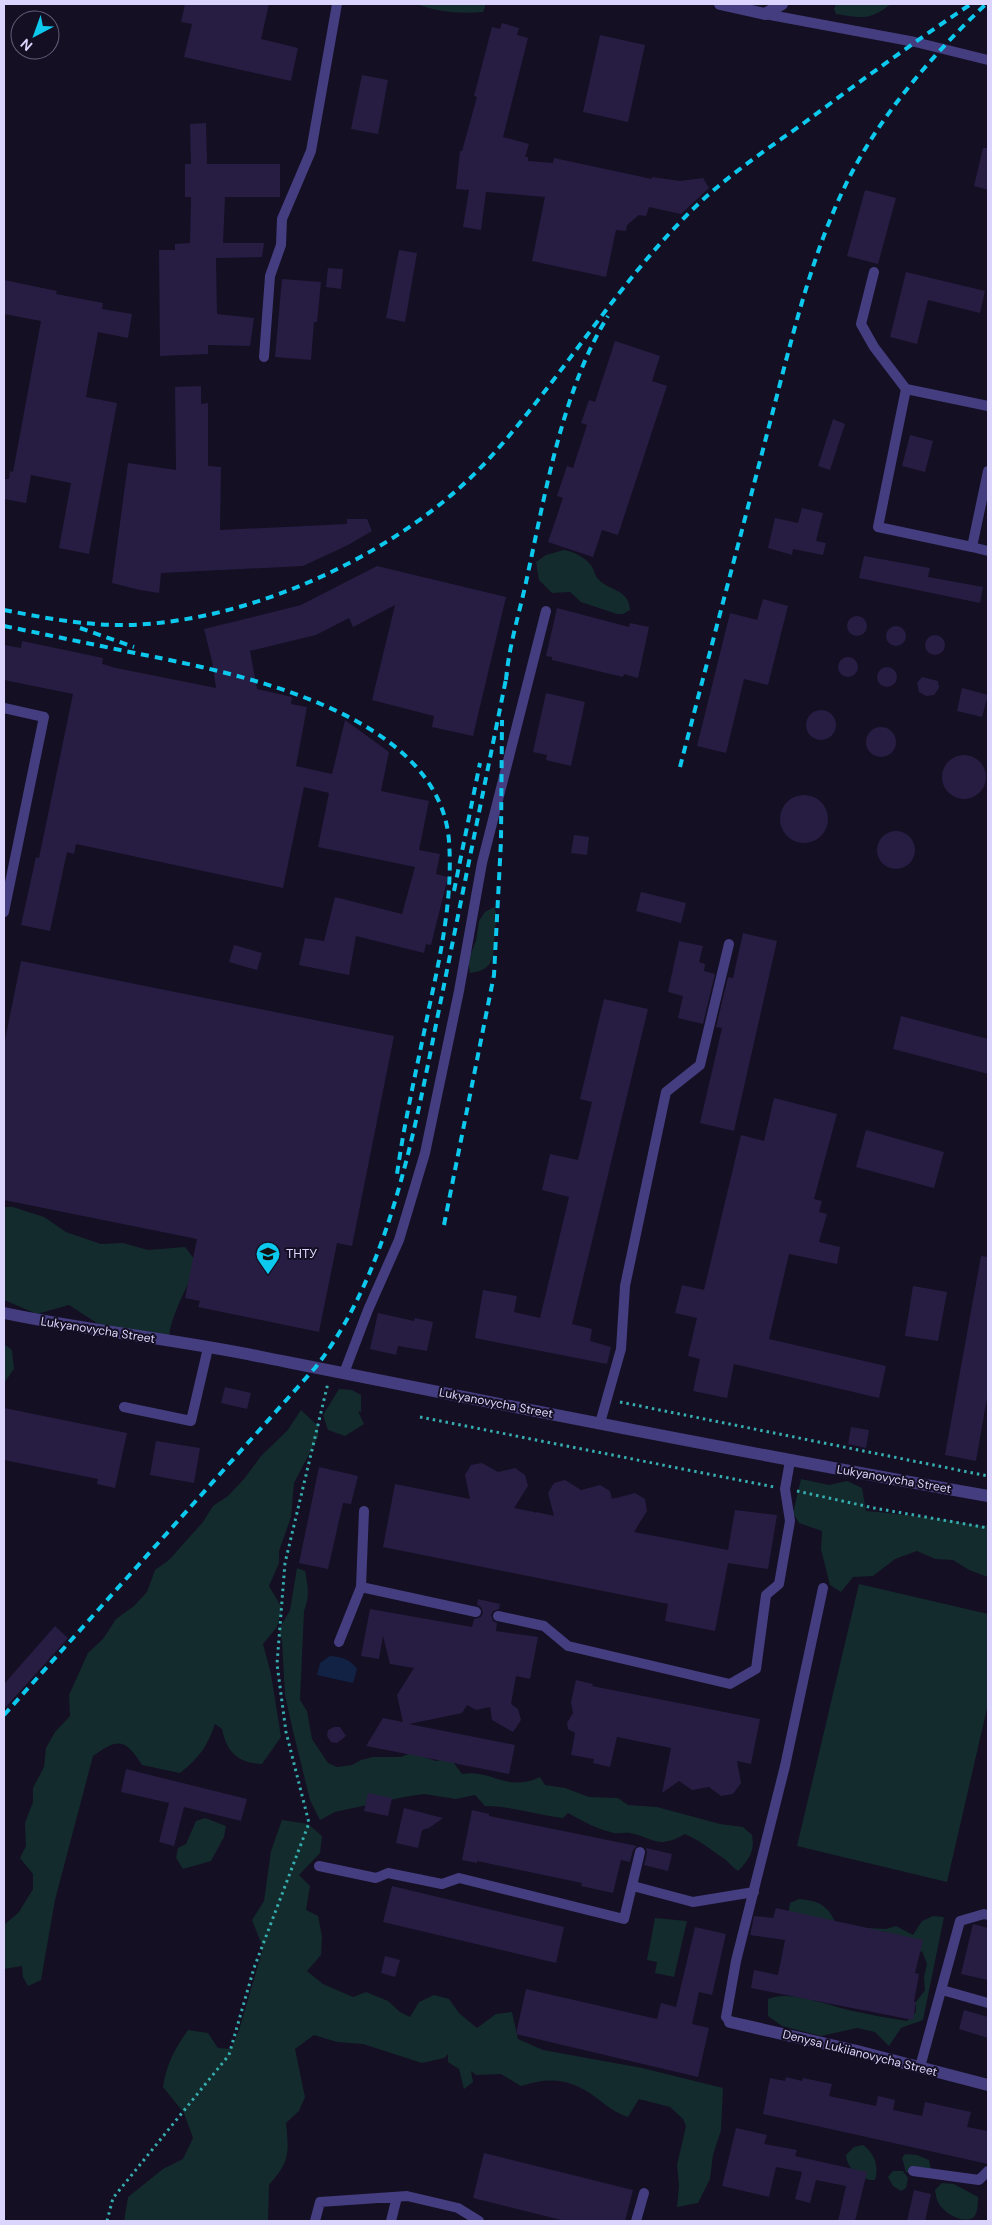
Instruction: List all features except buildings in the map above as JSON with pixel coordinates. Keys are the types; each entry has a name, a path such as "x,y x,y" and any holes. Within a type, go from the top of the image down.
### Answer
{"street":[{"path":"720,4 765,14 782,4"},
{"name":"Lukyanovycha Street","path":"4,1314 208,1348 790,1461 988,1496"},
{"name":"Denysa Lukiianovycha Street","path":"730,2022 988,2085"}],"lane":[{"path":"264,357 270,276 281,245 282,219 311,151 337,4"},
{"path":"765,14 915,42 988,60"},
{"path":"874,272 861,324 874,347 906,389 988,406"},
{"path":"906,389 878,527 988,552"},
{"path":"972,548 988,470"},
{"path":"337,1372 399,1240 425,1153 460,991 482,863 546,611"},
{"path":"4,708 44,717 4,912"},
{"path":"600,1424 621,1349 625,1286 666,1092 700,1065 729,944"},
{"path":"124,1407 191,1421 208,1348"},
{"path":"498,1616 544,1626 568,1646 730,1684 756,1669 766,1595 779,1584 790,1521 785,1489 790,1461"},
{"path":"339,1642 361,1588 364,1511"},
{"path":"361,1588 476,1612"},
{"path":"730,2022 726,2017 736,1961 785,1766 823,1588"},
{"path":"319,1866 376,1878 388,1873 442,1884 459,1878 624,1919 640,1852"},
{"path":"633,1886 693,1902 754,1892"},
{"path":"920,2067 960,1921 988,1914"},
{"path":"942,1990 988,2003"},
{"path":"914,2172 980,2180 988,2171"},
{"path":"636,2221 644,2193"},
{"path":"391,2221 396,2196"},
{"path":"315,2221 320,2202 396,2196 407,2196 458,2208 479,2221"}],"path":[{"path":"107,2221 113,2198 229,2055 254,1968 309,1823 286,1732 277,1664 284,1563 337,1372"},
{"path":"607,1399 988,1476"},
{"path":"420,1417 874,1508 988,1528"}],"green space":[{"path":"416,4 486,4 483,12 465,13 441,11"},
{"path":"836,4 891,4 871,16 859,17 836,14 834,9"},
{"path":"564,550 579,555 589,562 602,583 626,598 630,610 623,614 617,614 581,602 570,592 552,593 539,580 536,562 546,555"},
{"path":"494,907 497,918 492,960 485,969 470,973 468,960 476,941 479,921 485,912"},
{"path":"4,1207 13,1207 44,1217 66,1232 101,1244 123,1243 148,1250 185,1247 198,1264 176,1310 169,1337 106,1329 69,1305 37,1314 4,1300"},
{"path":"4,1344 12,1350 14,1369 4,1383"},
{"path":"339,1389 352,1390 361,1395 361,1412 358,1411 364,1424 345,1436 328,1430 323,1415"},
{"path":"301,1410 318,1426 318,1437 294,1483 291,1517 279,1551 279,1563 269,1586 282,1608 277,1627 263,1644 271,1674 281,1737 262,1764 254,1763 240,1759 235,1755 227,1744 222,1729 215,1724 202,1752 180,1773 142,1765 131,1750 120,1744 109,1746 93,1756 55,1900 41,1980 28,1986 23,1977 22,1966 4,1969 4,1925 19,1912 33,1889 33,1874 20,1858 26,1846 25,1823 33,1802 33,1788 44,1767 46,1748 55,1732 70,1716 69,1695 88,1653 103,1639 116,1619 134,1606 147,1592 155,1570 169,1560 203,1522 213,1506 228,1496 244,1479 261,1456 287,1431"},
{"path":"801,1479 829,1485 847,1481 862,1488 866,1511 952,1521 978,1526 988,1525 988,1577 969,1570 953,1560 935,1559 917,1551 895,1559 873,1576 853,1577 841,1592 830,1585 821,1549 822,1531 799,1523 793,1513"},
{"path":"297,1568 305,1571 308,1591 304,1611 300,1700 307,1711 312,1739 328,1763 337,1767 352,1765 373,1757 401,1757 411,1753 436,1761 450,1758 462,1774 473,1773 518,1783 540,1777 545,1785 565,1788 589,1797 618,1798 628,1805 657,1807 720,1824 743,1827 752,1835 753,1841 752,1851 748,1859 738,1871 725,1859 685,1834 668,1841 656,1841 630,1833 614,1833 602,1830 568,1813 563,1818 505,1807 485,1806 475,1795 456,1799 424,1794 404,1797 335,1812 320,1820 310,1800 285,1695 282,1641 279,1629 290,1610"},
{"path":"859,1584 988,1614 988,1704 947,1882 797,1846"},
{"path":"205,1818 226,1826 224,1837 211,1861 183,1869 176,1858 178,1848 186,1844 196,1821"},
{"path":"282,1820 308,1824 322,1836 320,1853 299,1875 310,1886 306,1910 318,1916 322,1936 321,1955 307,1971 323,1984 353,1997 366,1992 388,2001 400,2012 410,2017 419,2002 434,1995 449,1999 459,2013 477,2028 496,2014 512,2012 518,2039 543,2050 642,2068 723,2088 721,2130 713,2155 710,2179 698,2203 677,2207 679,2185 677,2165 686,2126 683,2119 670,2107 639,2099 628,2117 612,2110 588,2092 570,2083 552,2080 521,2086 501,2074 476,2075 471,2071 473,2082 464,2089 459,2069 448,2062 448,2054 444,2058 422,2063 363,2044 337,2042 314,2035 295,2049 305,2097 299,2111 286,2123 288,2142 286,2157 281,2170 269,2185 268,2221 124,2221 128,2197 163,2169 183,2159 193,2138 184,2113 163,2087 169,2064 179,2043 188,2030 208,2033 218,2048 231,2049 239,2030 263,1948 252,1920 264,1901 271,1851"},
{"path":"799,1899 814,1902 824,1907 832,1916 838,1929 787,1921 790,1903"},
{"path":"933,1916 944,1917 923,2020 901,2028 889,2046 875,2032 857,2028 821,2036 782,2026 768,2016 768,1999 777,1996 787,1996 810,1999 843,2009 907,2021 916,2012 916,2002 925,1990 924,1977 927,1964 922,1951 914,1957 855,1934 867,1928 886,1929 896,1926 913,1935 922,1921"},
{"path":"655,1918 687,1921 674,1977 655,1973 657,1962 647,1960"},
{"path":"863,2145 871,2152 875,2161 875,2180 860,2176 852,2169 847,2160 846,2155 854,2147"},
{"path":"905,2154 917,2155 929,2160 931,2170 917,2177 906,2172 902,2158"},
{"path":"893,2171 903,2171 908,2178 906,2188 901,2191 893,2186 888,2177"},
{"path":"942,2183 954,2184 978,2197 977,2210 974,2217 965,2220 960,2219 944,2210 937,2199 935,2190"}],"water":[{"path":"330,1656 345,1659 352,1663 357,1669 353,1683 317,1675 320,1663"}],"railway":[{"path":"4,610 50,619 98,624 129,625 178,620 229,610 280,594 329,573 377,548 421,519 461,486 496,451 636,272 699,203 758,156 887,62 971,4"},
{"path":"680,767 793,334 812,270 835,208 862,154 910,85 947,43 986,4"},
{"path":"506,680 512,640 558,441 579,375 592,345 608,316"},
{"path":"4,626 225,673 276,687 326,706 372,730 410,760 437,797 449,841 448,904 442,946 397,1174"},
{"path":"80,628 134,647"},
{"path":"4,1715 315,1368 342,1327 365,1283 384,1235 400,1185 413,1134 507,674"},
{"path":"444,1225 494,975 501,841 502,720"},
{"path":"454,891 480,763"}],"place":[{"name":"ТНТУ","path":"268,1275"}]}
